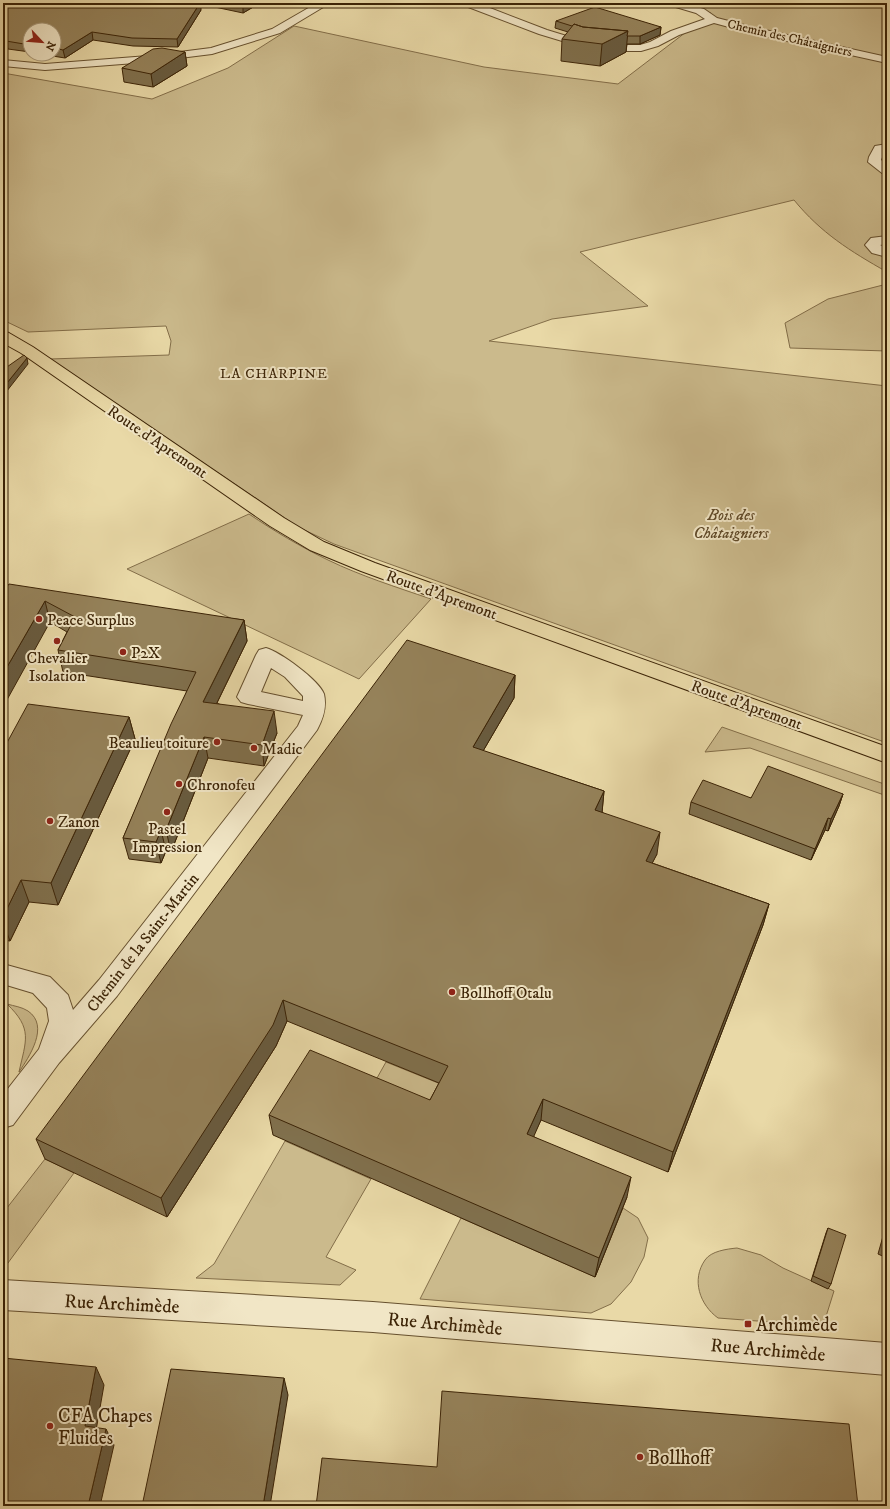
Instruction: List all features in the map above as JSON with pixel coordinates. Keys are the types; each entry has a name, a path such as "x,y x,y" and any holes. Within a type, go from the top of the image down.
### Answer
{"main road":[{"name":"Route d'Apremont","path":"3,336 35,356 277,522 317,546 368,567 887,755"}],"street":[{"path":"3,62 45,67 148,59 212,51 276,30 325,3"},
{"path":"467,3 549,34 582,44 617,48 641,48 654,44 675,33 713,20"},
{"name":"Chemin des Châtaigniers","path":"673,3 700,11 713,20 755,31 814,42 887,60"},
{"path":"887,148 880,149 875,156 875,162 887,170"},
{"path":"887,240 876,241 872,245 877,250 887,253"},
{"name":"Chemin de la Saint-Martin","path":"3,1116 50,1056 108,988 297,742 306,730 314,715 313,710"},
{"name":"Chemin de la Saint-Martin","path":"3,974 41,985 59,1003 62,1021 50,1056"},
{"name":"Rue Archimède","path":"3,1295 373,1317 887,1359"}],"green space":[{"name":"Bois des Châtaigniers","path":"678,3 887,3 887,272 861,257 826,232 804,212 794,200 580,252 648,306 552,319 489,341 887,386 887,743 334,544 298,527 50,359 169,355 171,341 166,326 28,332 3,320 3,73 152,99 228,68 294,26 484,67 618,84 711,13"},
{"path":"887,284 887,351 790,348 785,323 828,299"},
{"path":"249,514 268,527 308,550 340,566 431,599 359,679 127,569"},
{"path":"722,727 887,785 887,796 750,748 705,752"},
{"path":"7,1004 28,1011 34,1017 37,1025 36,1042 19,1072 25,1043 24,1028 21,1021"},
{"path":"386,1062 448,1087 430,1121 368,1094"},
{"path":"285,1141 371,1179 326,1257 356,1270 340,1285 196,1278 214,1264"},
{"path":"45,1159 74,1173 5,1267 3,1267 3,1213"},
{"path":"623,1208 638,1218 648,1238 644,1257 631,1282 611,1304 591,1313 420,1299 461,1218 595,1277"},
{"path":"737,1248 761,1255 783,1268 834,1291 823,1326 718,1318 712,1313 702,1299 698,1284 701,1268 705,1260 711,1254"}],"building":[{"path":"3,3 147,3 155,5 159,3 200,3 177,39 132,38 92,32 63,50 62,22 22,22 22,44 3,41"},
{"path":"225,3 249,3 243,7"},
{"path":"595,7 661,27 640,36 627,36 628,31 583,27 574,24 572,26 556,21"},
{"path":"574,24 583,27 628,31 602,44 562,39"},
{"path":"162,48 185,52 151,74 122,68 153,49"},
{"path":"24,355 27,358 3,388 3,368 4,369"},
{"path":"9,584 244,620 203,702 274,711 262,745 204,737 166,830 161,830 156,842 123,838 171,724 196,672 58,650 75,617 45,601 3,674 3,592"},
{"name":"Bollhoff Otalu","path":"407,640 515,675 473,747 604,791 595,810 660,832 646,861 769,904 673,1152 543,1099 527,1134 631,1177 599,1258 269,1115 310,1050 430,1100 448,1066 283,1000 273,1025 161,1198 36,1139"},
{"name":"Zanon","path":"28,704 129,717 51,883 21,880 3,917 3,750"},
{"path":"768,766 843,794 831,819 828,818 815,849 691,802 703,780 751,798"},
{"path":"828,1228 846,1235 831,1284 813,1276"},
{"name":"CFA Chapes Fluides","path":"3,1358 96,1367 85,1426 106,1429 88,1506 3,1506"},
{"path":"171,1369 284,1378 263,1506 142,1506"},
{"name":"Bollhoff","path":"442,1391 849,1424 858,1506 316,1506 322,1458 437,1467"}],"place":[{"name":"Peace Surplus","path":"39,619"},
{"name":"Chevalier Isolation","path":"57,641"},
{"name":"P2X","path":"123,652"},
{"name":"Beaulieu toiture","path":"217,742"},
{"name":"Madic","path":"254,748"},
{"name":"Chronofeu","path":"179,784"},
{"name":"Pastel Impression","path":"167,812"},
{"name":"Zanon","path":"50,821"},
{"name":"Bollhoff Otalu","path":"452,992"},
{"name":"Archimède","path":"748,1324"},
{"name":"CFA Chapes Fluides","path":"50,1426"},
{"name":"Bollhoff","path":"640,1457"}],"district":[{"name":"LA CHARPINE","path":"274,373"}]}
